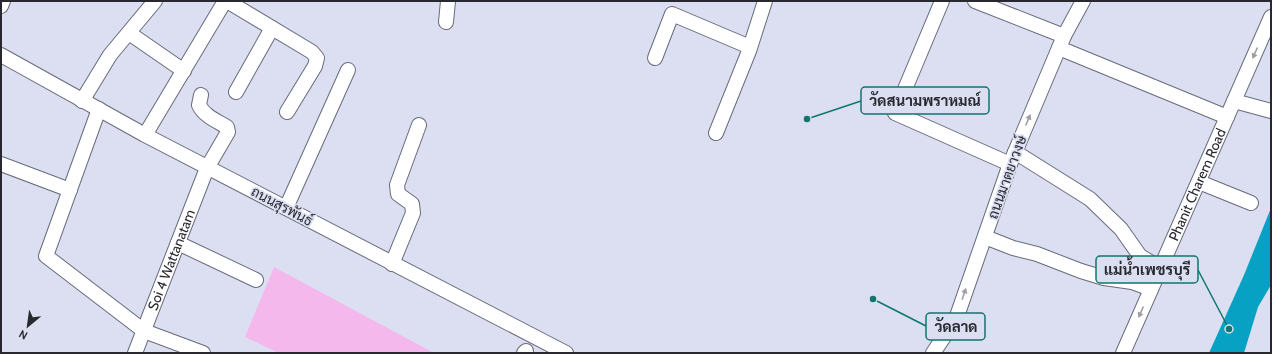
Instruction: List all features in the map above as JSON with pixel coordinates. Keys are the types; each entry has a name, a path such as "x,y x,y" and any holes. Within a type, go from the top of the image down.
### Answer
{"street":[{"path":"1,6 3,1"},
{"path":"82,100 110,55 154,1"},
{"path":"145,135 226,1 312,52 317,58 315,66 287,112"},
{"path":"446,22 448,1"},
{"path":"716,133 750,47 765,1"},
{"path":"942,1 896,113 1012,158 1090,199 1121,229 1140,256 1160,268"},
{"path":"974,1 1227,117"},
{"name":"ถนนมาตยาวงษ์","path":"938,352 956,319 1012,158 1061,42 1083,1"},
{"path":"655,58 672,14 750,47"},
{"name":"Phanit Charem Road","path":"1123,353 1271,17"},
{"path":"236,92 272,28"},
{"path":"129,33 184,71"},
{"name":"ถนนสุรพันธ์","path":"1,56 207,168 566,353"},
{"path":"286,208 348,70"},
{"name":"Soi 4 Wattanatam","path":"135,353 207,168 228,132 228,128 201,109 199,105 201,95"},
{"path":"1234,101 1271,111"},
{"path":"99,109 46,256 144,331 203,353"},
{"path":"392,264 413,213 412,204 398,194 397,185 419,125"},
{"path":"1,164 70,190"},
{"path":"1199,182 1251,204"},
{"path":"985,237 1013,248 1037,254 1081,272 1104,278 1132,282 1151,289"},
{"path":"178,243 256,280"}],"shaded area":[{"path":"274,267 434,353 279,353 245,337"}],"water":[{"path":"1271,208 1271,285 1258,307 1244,353 1209,353 1244,275"}],"place":[{"name":"วัดสนามพราหมณ์","path":"807,119"},
{"name":"วัดลาด","path":"873,299"},
{"name":"แม่น้ำเพชรบุรี","path":"1229,329"}]}
